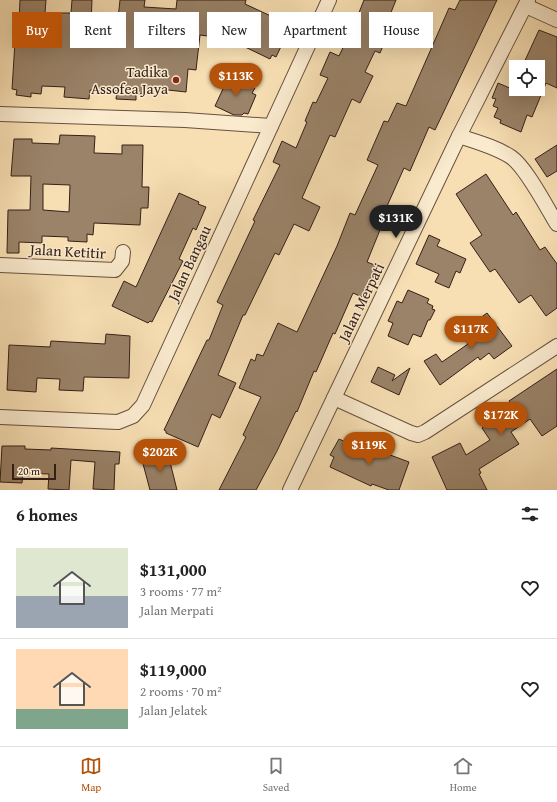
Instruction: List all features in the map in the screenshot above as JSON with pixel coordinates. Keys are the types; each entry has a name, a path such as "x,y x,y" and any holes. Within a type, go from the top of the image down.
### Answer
{"street":[{"name":"Jalan Bangau","path":"0,417 118,422 133,416 143,405 327,0"},
{"path":"527,3 557,20"},
{"name":"Jalan Merpati","path":"290,490 459,136 527,3"},
{"path":"0,114 185,120 271,126"},
{"path":"459,136 501,151 513,158 521,167 557,224"},
{"name":"Jalan Ketitir","path":"0,265 115,270 122,261 124,252"},
{"path":"334,398 418,435 425,432 557,346"}],"building":[{"path":"20,0 46,0 45,12 19,12"},
{"path":"72,0 92,0 91,12 71,12"},
{"path":"120,0 145,0 144,7 176,9 177,0 246,0 245,4 269,15 269,48 280,48 276,57 272,55 270,59 247,48 261,48 261,12 207,12 207,36 200,35 199,44 199,12 134,12 134,48 199,48 196,70 188,69 186,92 150,88 150,94 136,94 136,100 116,99 117,91 90,90 89,99 64,97 65,87 42,86 41,94 31,93 31,97 16,95 17,90 12,89 15,48 62,48 62,13 70,13 70,48 126,48 126,12 119,12"},
{"path":"364,0 396,0 391,12 369,12 369,48 382,48 380,53 375,51 365,72 373,76 360,103 352,99 335,137 330,135 302,198 320,207 309,231 294,224 279,255 275,253 245,315 243,315 218,375 236,383 220,418 212,414 198,447 166,433 164,430 207,340 209,340 223,305 217,302 255,221 253,220 280,165 273,162 282,141 296,148 307,122 305,121 313,102 316,103 328,78 320,75 330,52 339,56 343,48 361,48 361,12 359,12"},
{"path":"460,0 497,0 435,130 429,127 410,171 404,168 379,224 382,225 367,262 377,266 362,297 353,293 316,372 314,371 297,412 296,411 256,490 219,490 246,437 243,435 261,397 239,388 251,359 255,361 257,354 263,356 278,323 297,332 337,246 350,213 355,215 378,165 367,160 384,121 388,122 397,103 406,106 431,48 433,48 433,44 449,8 455,10"},
{"path":"539,30 557,37 557,88 546,83 545,85 545,60 525,60"},
{"path":"229,76 255,88 252,93 256,95 248,114 244,113 242,115 234,115 215,106"},
{"path":"498,83 509,88 509,96 541,96 532,117 527,115 521,132 500,123 501,120 494,117 498,108 493,106 496,99 492,98"},
{"path":"60,135 95,136 94,153 122,154 122,145 143,145 142,187 149,187 148,208 141,208 140,225 94,223 93,235 87,234 87,242 68,241 68,237 42,236 42,243 19,242 19,253 7,253 8,210 30,210 31,176 11,176 14,139 32,139 32,143 59,144","holes":["43,184 70,185 69,212 43,210"]},
{"path":"557,145 557,171 547,177 535,159"},
{"path":"486,174 513,215 516,212 540,250 545,247 557,264 557,308 546,316 531,295 519,303 495,269 490,272 470,243 482,235 456,194"},
{"path":"179,193 199,202 198,204 206,207 196,230 193,228 179,259 183,261 152,322 150,321 148,323 112,306 124,281 136,287"},
{"path":"429,235 440,240 437,246 466,259 460,273 456,271 449,288 435,282 439,274 416,264"},
{"path":"408,290 429,299 427,303 433,306 432,309 435,310 430,320 428,320 421,337 413,334 408,345 388,336 393,323 388,321 397,301 402,303"},
{"path":"487,313 512,346 494,359 489,353 480,360 478,357 440,385 424,361 436,354 442,362 468,344 466,341 474,335 468,327"},
{"path":"106,334 130,336 129,378 84,377 83,391 59,390 60,379 37,378 36,392 7,390 9,345 50,347 51,341 105,344"},
{"path":"378,367 395,375 392,381 410,368 399,395 371,382"},
{"path":"557,369 557,426 542,436 530,419 511,432 519,444 479,469 481,473 479,474 487,490 447,490 432,457 460,443 466,455 490,440 482,428 513,407 509,401"},
{"path":"339,439 372,454 374,449 409,462 399,490 389,490 372,484 371,486 330,467 334,457 330,455"},
{"path":"2,446 25,446 25,449 51,450 51,448 120,452 119,464 115,464 114,490 93,489 95,462 71,460 69,490 48,489 49,474 23,473 22,483 0,482"},
{"path":"168,454 177,490 150,490 142,460"}],"place":[{"name":"Tadika Assofea Jaya","path":"176,80"}]}
